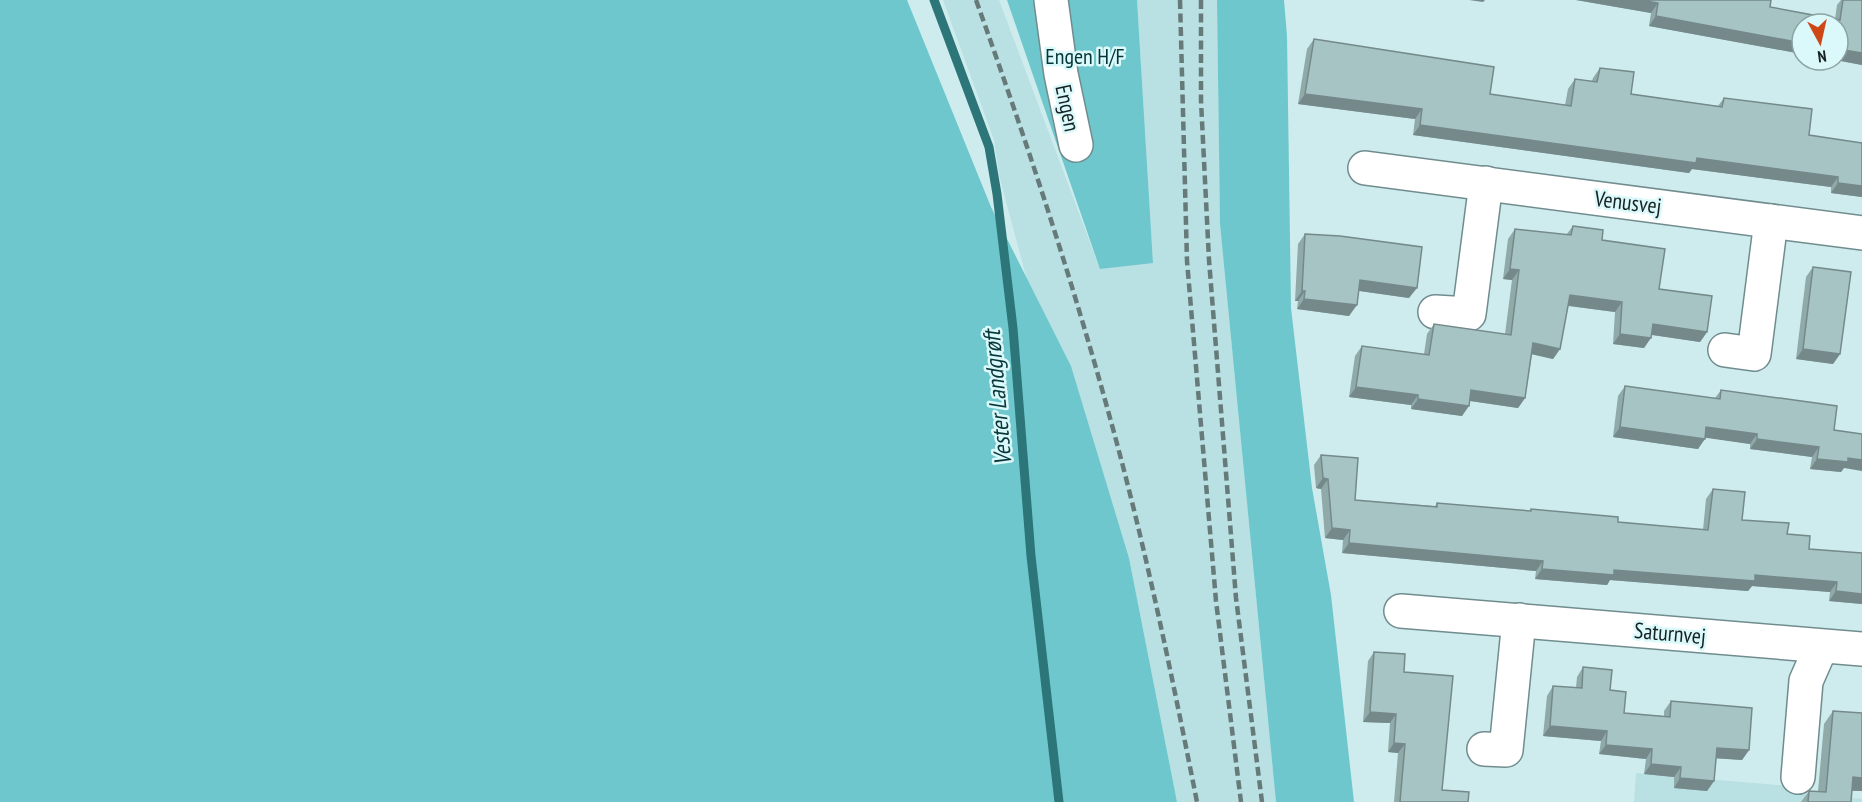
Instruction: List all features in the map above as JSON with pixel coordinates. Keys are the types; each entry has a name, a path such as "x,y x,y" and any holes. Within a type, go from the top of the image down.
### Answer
{"street":[{"name":"Engen","path":"1051,0 1061,74 1076,145"},
{"name":"Venusvej","path":"1365,168 1862,233"},
{"path":"1435,312 1469,314 1486,183"},
{"path":"1725,350 1754,354 1771,221"},
{"name":"Saturnvej","path":"1401,611 1862,649"},
{"path":"1484,749 1506,750 1519,620"},
{"path":"1798,777 1806,681 1821,646"}],"shaded area":[{"path":"943,0 999,0 1100,269 1153,262 1137,0 1217,0 1220,224 1276,802 1177,802 1129,558 1071,366 1027,280 999,175 994,140"},
{"path":"1636,773 1790,786 1790,793 1862,799 1862,802 1634,802"}],"green space":[{"path":"0,0 907,0 991,207 1071,366 1129,558 1177,802 0,802"},
{"name":"Engen H/F","path":"1007,0 1137,0 1153,263 1100,269"},
{"path":"1217,0 1284,0 1287,36 1291,308 1312,488 1331,595 1354,802 1276,802 1220,224"}],"building":[{"path":"1641,0 1771,0 1770,7 1797,12 1790,12 1790,41 1656,16 1658,3"},
{"path":"1843,0 1862,0 1862,53 1850,51 1850,12 1841,12"},
{"path":"1314,39 1494,67 1490,94 1571,106 1575,79 1597,82 1600,68 1634,72 1631,94 1722,107 1724,98 1812,109 1809,135 1862,143 1862,186 1838,183 1838,177 1697,158 1696,163 1420,125 1422,109 1305,94"},
{"path":"1573,226 1603,230 1602,240 1665,249 1659,289 1712,296 1707,332 1653,324 1651,338 1620,334 1622,302 1570,295 1560,349 1533,343 1525,398 1471,390 1469,406 1418,399 1418,395 1356,387 1362,346 1429,355 1434,324 1511,335 1519,270 1510,269 1515,229 1571,235"},
{"path":"1305,234 1340,236 1422,247 1417,288 1360,280 1357,305 1304,299 1305,291 1302,291"},
{"path":"1813,267 1851,272 1840,354 1803,349"},
{"path":"1625,386 1720,399 1721,390 1837,406 1834,430 1862,434 1862,460 1848,458 1848,462 1817,459 1819,447 1757,439 1757,434 1706,427 1705,439 1620,427"},
{"path":"1321,455 1358,458 1355,500 1437,507 1437,503 1531,511 1531,509 1618,517 1618,522 1708,530 1713,489 1745,492 1742,520 1789,523 1787,534 1810,536 1809,549 1862,553 1862,594 1836,591 1837,582 1755,575 1755,581 1614,570 1614,575 1542,569 1543,561 1349,543 1350,530 1332,528 1328,479 1323,478"},
{"path":"1374,652 1405,654 1404,672 1453,676 1442,790 1469,792 1468,802 1400,802 1405,744 1394,743 1396,714 1370,712"},
{"path":"1583,667 1612,670 1610,690 1626,692 1624,713 1670,717 1671,701 1752,708 1749,750 1717,748 1714,781 1680,778 1681,767 1651,764 1652,749 1606,745 1607,731 1550,726 1553,686 1582,688"},
{"path":"1833,711 1862,713 1862,778 1853,777 1851,802 1808,802 1809,791 1826,792"}],"waterway":[{"name":"Vester Landgrøft","path":"934,0 989,147 997,194 1013,328 1031,556 1059,802"}],"railway":[{"path":"976,0 1050,218 1085,329 1116,440 1149,575 1197,802"},
{"path":"1180,0 1187,261 1216,601 1241,802"},
{"path":"1201,0 1201,101 1209,260 1236,598 1262,802"}]}
